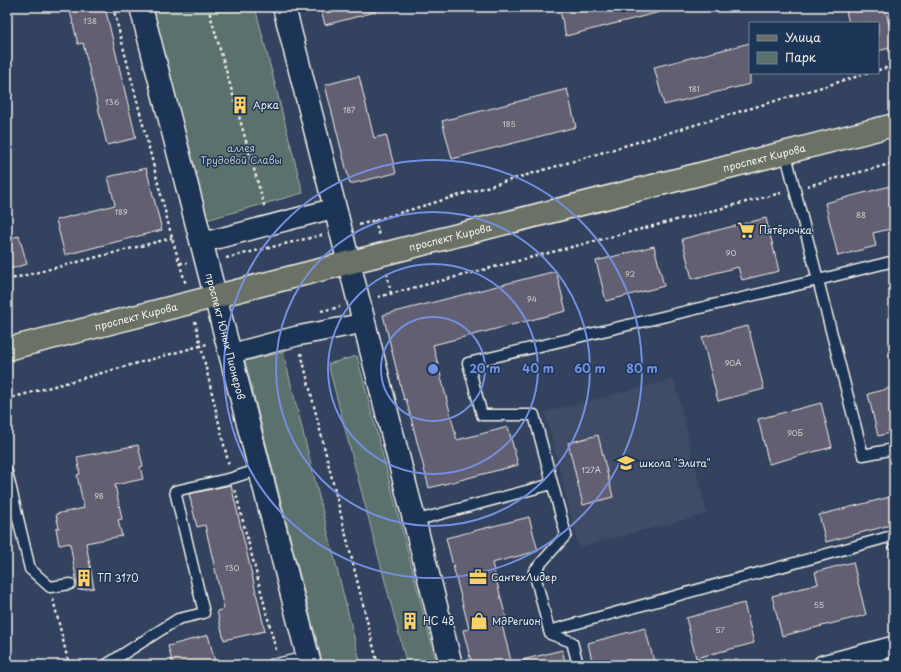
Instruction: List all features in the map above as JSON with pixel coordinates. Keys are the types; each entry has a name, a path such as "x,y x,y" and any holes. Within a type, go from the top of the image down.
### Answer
{"main road":[{"name":"проспект Кирова","path":"7,349 894,125"}],"street":[{"name":"проспект Юных Пионеров","path":"141,7 309,661"},
{"path":"284,7 451,665"},
{"path":"204,253 269,225 335,208"},
{"path":"228,346 297,336 364,323"},
{"path":"823,665 894,646"}],"lane":[{"path":"785,152 863,455 894,449"},
{"path":"578,665 572,642 550,634 534,571 566,535 534,415 482,415 468,363 894,262"},
{"path":"106,665 178,619 204,613 174,492 260,469"},
{"path":"7,472 30,569 50,587 70,584"},
{"path":"414,521 552,484"},
{"path":"549,631 892,536 894,545"},
{"path":"270,665 309,661"}],"path":[{"path":"113,7 172,238 191,302"},
{"path":"208,7 269,225"},
{"path":"879,70 894,66"},
{"path":"180,263 204,253 341,230 866,74"},
{"path":"315,313 894,163"},
{"path":"7,280 172,238"},
{"path":"297,336 378,665"},
{"path":"7,398 201,347 228,346"},
{"path":"50,587 69,665"}],"shaded area":[{"name":"школа \"Элита\"","path":"674,379 707,514 579,547 545,412"}],"green space":[{"name":"аллея Трудовой Славы","path":"153,7 255,7 303,193 206,220"},
{"path":"283,352 361,665 323,665 245,361"},
{"path":"357,356 437,665 407,665 328,364"}],"building":[{"path":"69,7 105,7 136,138 107,145 83,43 78,44"},
{"path":"320,7 375,7 375,12 325,25"},
{"path":"559,7 659,7 660,12 566,36"},
{"path":"845,7 885,7 894,47 879,51 879,22 849,22"},
{"path":"749,43 750,84 664,105 654,67"},
{"path":"359,76 374,138 386,135 396,173 350,184 325,85"},
{"path":"567,89 576,127 452,159 442,121"},
{"path":"146,168 162,230 65,255 56,220 115,205 108,177"},
{"path":"894,185 894,228 873,233 876,246 838,256 825,203"},
{"path":"766,218 779,271 742,280 738,267 692,279 682,239"},
{"path":"19,236 27,264 7,270 7,239"},
{"path":"654,246 664,286 606,301 596,261"},
{"path":"556,271 566,311 433,345 457,440 508,427 518,465 429,488 406,399 404,400 383,315"},
{"path":"748,326 764,389 718,401 702,337"},
{"path":"894,387 894,432 878,436 868,394"},
{"path":"821,403 832,447 769,464 758,419"},
{"path":"598,435 613,497 583,505 568,443"},
{"path":"138,445 143,466 140,467 143,479 115,485 122,519 118,520 122,536 86,543 94,588 78,590 70,543 59,545 56,528 59,528 56,514 84,508 77,475 80,474 77,457"},
{"path":"231,485 265,631 224,640 217,611 224,609 205,525 197,527 189,494"},
{"path":"894,496 894,524 826,542 819,515"},
{"path":"529,517 538,551 492,563 506,618 501,621 512,665 472,665 463,630 469,629 446,538"},
{"path":"853,562 866,615 782,636 772,596 818,584 815,572"},
{"path":"744,603 754,643 696,658 686,618"},
{"path":"645,628 655,665 593,665 588,643"},
{"path":"208,635 216,665 173,665 168,646"},
{"path":"562,650 566,665 523,665 522,660"}],"place":[{"name":"Арка","path":"240,105"},
{"name":"Пятёрочка","path":"746,230"},
{"name":"школа \"Элита\"","path":"626,463"},
{"name":"СантехЛидер","path":"478,577"},
{"name":"ТП 3170","path":"84,578"},
{"name":"НС 48","path":"410,621"},
{"name":"МдРегион","path":"479,621"}]}
